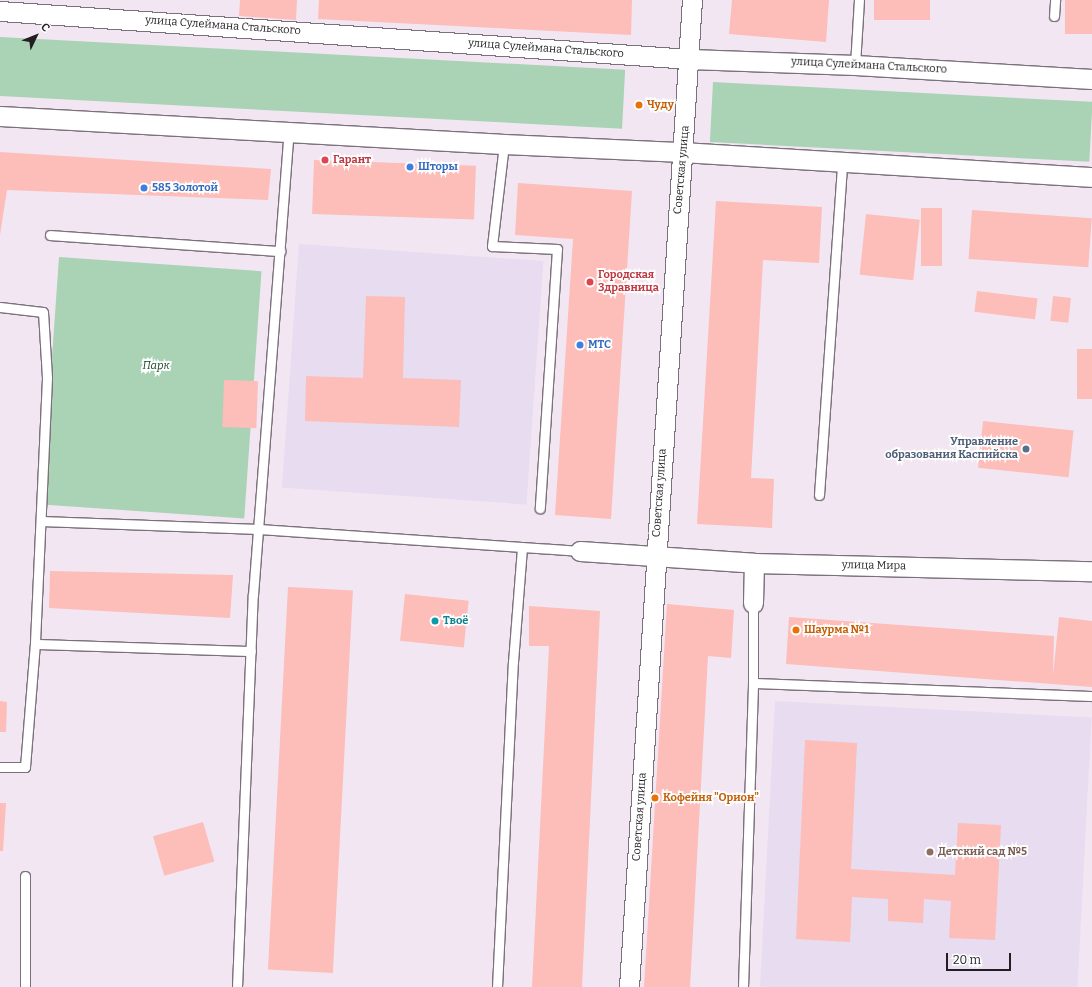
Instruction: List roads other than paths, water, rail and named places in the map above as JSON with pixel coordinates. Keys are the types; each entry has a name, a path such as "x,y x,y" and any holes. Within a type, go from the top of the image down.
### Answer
{"street":[{"name":"Советская улица","path":"629,987 679,196 690,59 692,0"},
{"name":"улица Сулеймана Стальского","path":"0,11 690,59 855,65 1092,79"},
{"path":"0,116 504,144 683,152 842,164 1092,178"},
{"name":"улица Мира","path":"580,551 754,563 1092,571"},
{"path":"753,603 754,563"}],"lane":[{"path":"855,65 859,0"},
{"path":"1054,16 1055,0"},
{"path":"237,987 251,651 290,132"},
{"path":"504,144 492,246 557,249 540,508"},
{"path":"819,496 842,164"},
{"path":"50,235 280,251"},
{"path":"0,307 43,312 48,378 35,644 25,767 0,767"},
{"path":"41,521 259,530 580,551"},
{"path":"497,987 513,662 522,547"},
{"path":"743,987 753,684 753,603"},
{"path":"35,644 251,651"},
{"path":"753,684 1092,696"},
{"path":"25,876 25,987"}],"place":[{"name":"Чуду","path":"639,105"},
{"name":"Гарант","path":"325,160"},
{"name":"Шторы","path":"410,167"},
{"name":"585 Золотой","path":"144,188"},
{"name":"Городская Здравница","path":"590,282"},
{"name":"МТС","path":"580,345"},
{"name":"Управление образования Каспийска","path":"1026,449"},
{"name":"Твоё","path":"435,621"},
{"name":"Шаурма №1","path":"796,630"},
{"name":"Кофейня \"Орион\"","path":"655,798"},
{"name":"Детский сад №5","path":"930,852"}],"park label":[{"name":"Парк","path":"156,366"}]}
